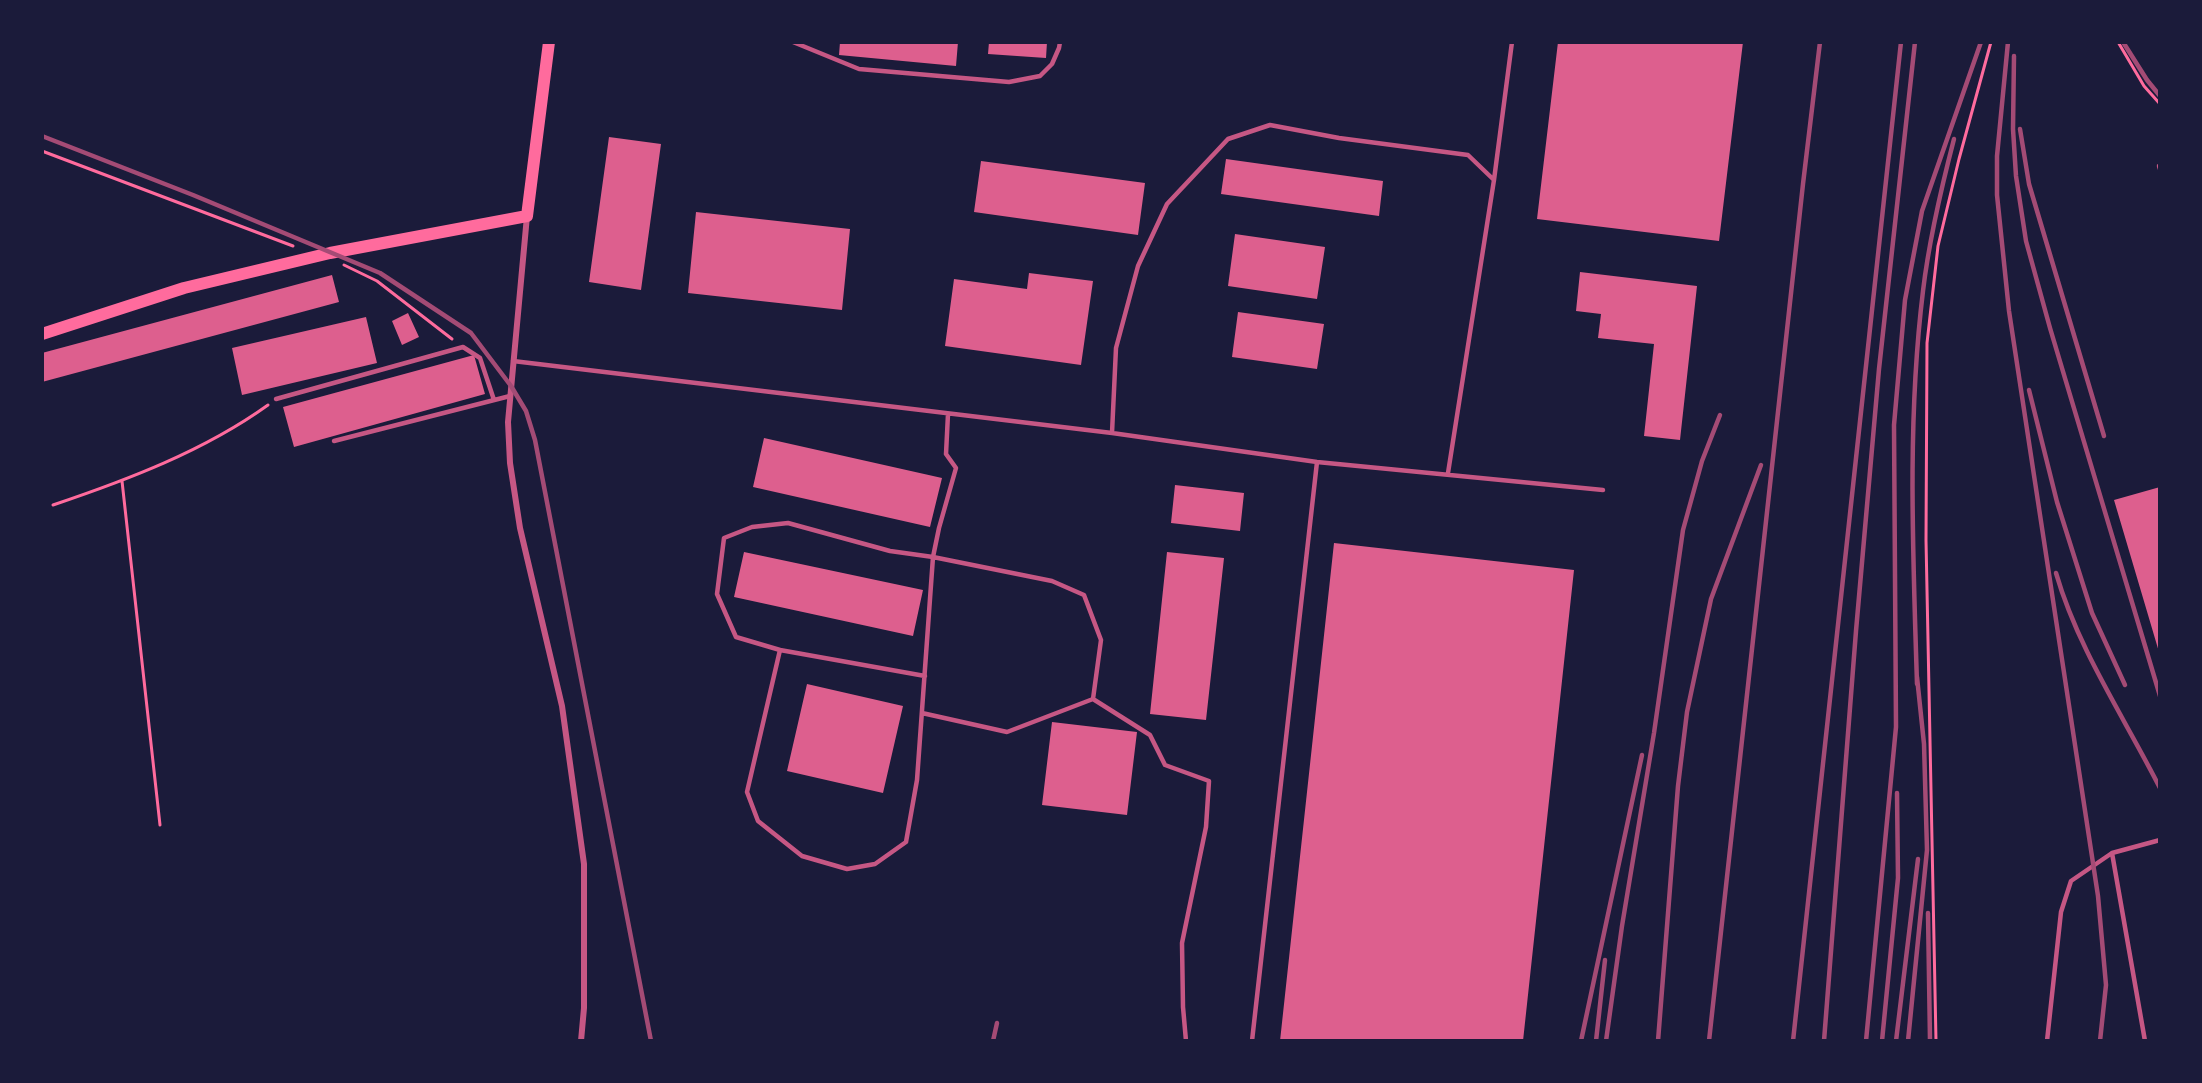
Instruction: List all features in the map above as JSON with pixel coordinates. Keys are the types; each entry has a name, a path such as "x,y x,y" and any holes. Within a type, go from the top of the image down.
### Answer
{"main road":[{"path":"42,334 184,288 320,256 527,216 549,42"}],"street":[{"path":"527,216 508,422 510,463 520,528 562,706 584,864 584,998 581,1041"}],"lane":[{"path":"793,42 859,69 1009,82 1040,76 1052,63 1060,42"},
{"path":"1448,473 1494,180 1512,42"},
{"path":"1112,433 1116,348 1138,266 1167,204 1228,139 1270,125 1339,138 1468,155 1494,180"},
{"path":"276,399 463,347 480,358 494,400"},
{"path":"513,361 1112,433 1317,462 1448,473 1603,490"},
{"path":"334,441 510,396"},
{"path":"780,650 747,792 758,821 802,856 847,869 875,864 906,842 917,780 933,557 956,468 946,454 948,414"},
{"path":"1252,1041 1317,462"},
{"path":"925,676 780,650 736,637 717,594 724,538 752,527 788,523 890,551 933,557 1052,581 1084,595 1101,640 1094,699"},
{"path":"922,713 1007,732 1094,699"},
{"path":"1094,699 1150,735 1165,765 1209,781 1206,827 1182,944 1185,1041"},
{"path":"2047,1041 2061,912 2072,881 2112,853 2160,840"},
{"path":"2112,853 2145,1041"}],"path":[{"path":"1936,1041 1926,540 1927,344 1938,246 1991,42"},
{"path":"2118,42 2144,86 2160,104"},
{"path":"42,151 351,268 377,281 463,347"},
{"path":"53,505 122,481 236,428 276,399"},
{"path":"122,481 160,825"}],"building":[{"path":"840,42 958,42 956,66 839,55"},
{"path":"989,42 1047,42 1046,58 988,54"},
{"path":"1558,42 1743,42 1719,241 1537,219"},
{"path":"609,137 661,144 641,290 589,282"},
{"path":"1226,159 1383,181 1379,216 1221,194"},
{"path":"981,161 1145,183 1138,235 974,212"},
{"path":"696,212 850,229 842,310 688,293"},
{"path":"1235,234 1325,247 1317,299 1228,286"},
{"path":"1580,272 1697,286 1680,440 1644,436 1654,344 1598,338 1601,314 1576,311"},
{"path":"1029,273 1093,281 1081,365 945,346 954,279 1027,289"},
{"path":"332,275 339,302 42,382 42,353"},
{"path":"1238,312 1324,324 1317,369 1232,357"},
{"path":"408,313 419,337 402,345 392,321"},
{"path":"366,317 377,363 242,395 232,348"},
{"path":"474,355 485,394 294,447 283,407"},
{"path":"764,438 942,478 930,527 753,487"},
{"path":"1175,485 1244,493 1240,531 1171,523"},
{"path":"2160,487 2160,652 2159,652 2114,500"},
{"path":"1334,543 1574,570 1523,1041 1280,1041"},
{"path":"744,552 923,590 913,636 734,597"},
{"path":"1167,552 1224,558 1206,720 1150,714"},
{"path":"807,684 903,706 883,793 787,771"},
{"path":"1052,722 1137,732 1127,815 1042,805"}],"railway":[{"path":"1709,1041 1820,42"},
{"path":"1793,1041 1901,42"},
{"path":"1824,1041 1879,369 1915,42"},
{"path":"1866,1041 1896,727 1894,425 1905,300 1922,211 1981,42"},
{"path":"2008,42 1997,156 1997,195 2009,311 2098,896 2106,985 2100,1041"},
{"path":"2123,42 2160,96"},
{"path":"2014,56 2013,129 2016,176 2026,241 2160,696"},
{"path":"2020,129 2029,184 2104,436"},
{"path":"42,136 193,195 380,273 471,333 511,386 526,411 535,440 651,1041"},
{"path":"1917,684 1912,487 1918,340 1929,253 1954,139"},
{"path":"2029,390 2057,502 2092,613 2125,685"},
{"path":"1606,1041 1683,530 1702,461 1720,415"},
{"path":"1658,1041 1678,786 1687,712 1711,599 1761,465"},
{"path":"2056,573 2076,629 2089,656 2160,788"},
{"path":"1908,1041 1927,850 1924,744 1917,677"},
{"path":"1581,1041 1642,755"},
{"path":"1882,1041 1898,878 1897,793"},
{"path":"1896,1041 1918,859"},
{"path":"1928,913 1930,1041"},
{"path":"1596,1041 1605,960"},
{"path":"993,1041 997,1023"}]}
